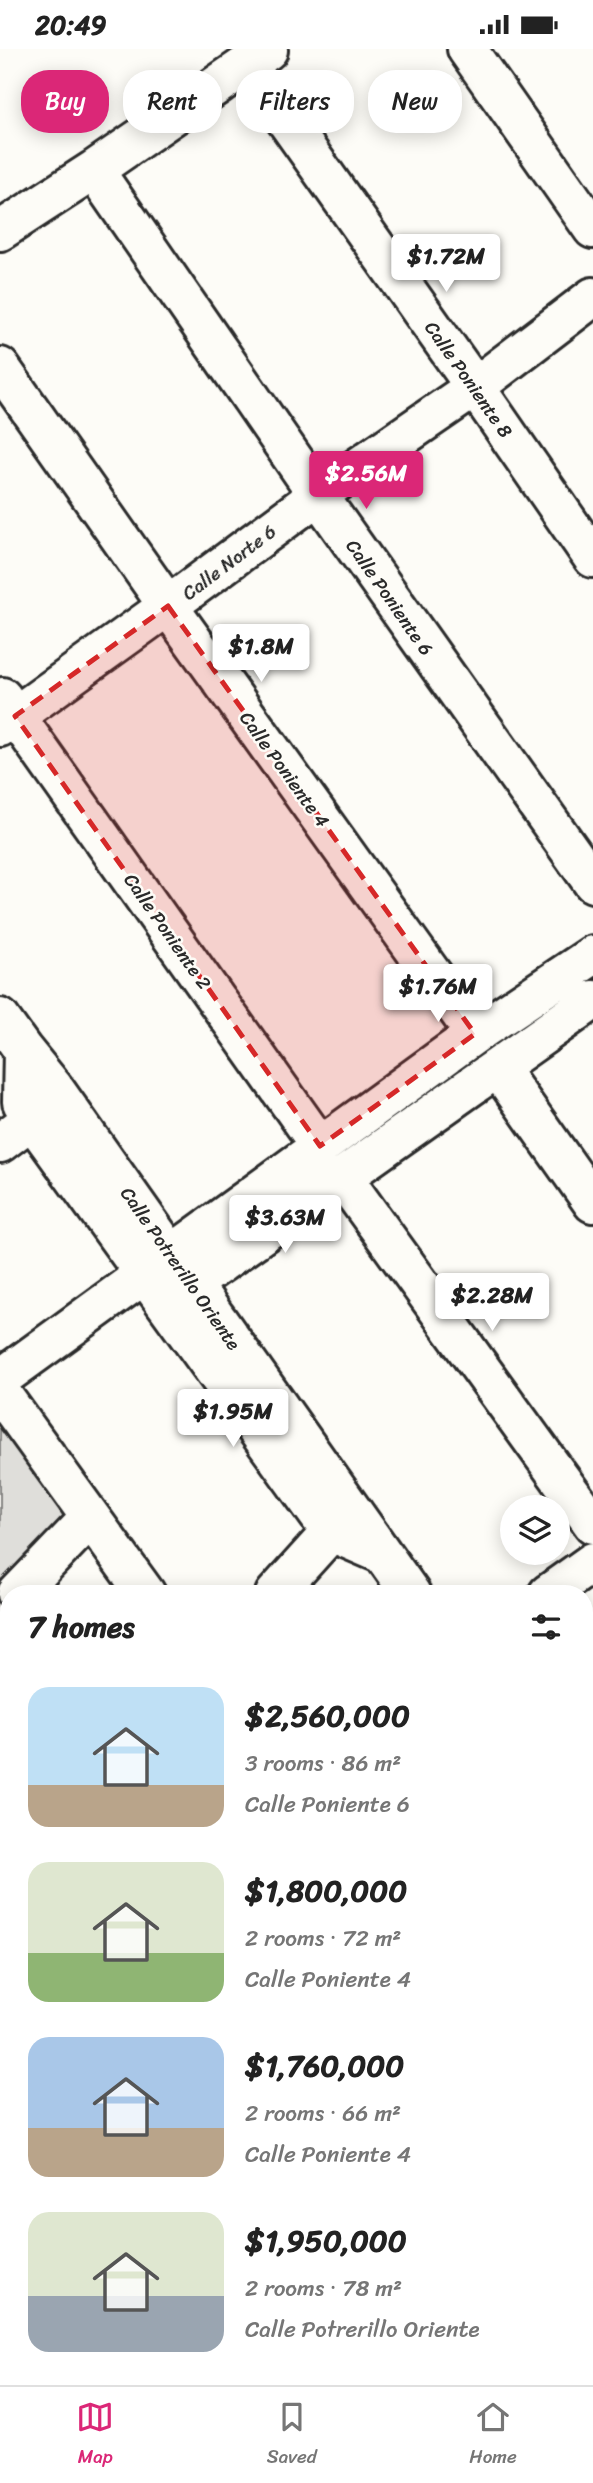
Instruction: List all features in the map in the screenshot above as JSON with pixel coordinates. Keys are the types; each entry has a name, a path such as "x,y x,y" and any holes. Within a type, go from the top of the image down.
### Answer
{"street":[{"path":"467,49 593,229"},
{"path":"0,231 258,57"},
{"name":"Calle Poniente 8","path":"258,57 475,387 593,558"},
{"name":"Calle Poniente 6","path":"94,170 318,495 593,883"},
{"name":"Calle Norte 6","path":"5,712 168,606 318,495 475,387 593,297"},
{"name":"Calle Poniente 4","path":"0,367 475,1034"},
{"name":"Calle Poniente 2","path":"5,712 320,1146"},
{"path":"168,1279 320,1146 475,1034 593,955"},
{"path":"0,1379 343,1178 593,1000"},
{"name":"Calle Potrerillo Oriente","path":"0,1019 53,1087 168,1279 342,1523 380,1553 404,1585"},
{"name":"Calle Potrerillo Oriente","path":"23,1050 22,1102 32,1119 168,1279"},
{"path":"498,1068 593,1203"},
{"path":"0,1143 32,1119"},
{"path":"343,1178 593,1524"},
{"path":"0,1392 139,1585"},
{"path":"26,1585 90,1518"},
{"path":"283,1585 342,1523"},
{"path":"561,1585 593,1562"}],"highlighted area":[{"path":"168,606 475,1034 320,1146 15,716"}],"shaded area":[{"path":"0,1424 66,1516 0,1584"}]}
